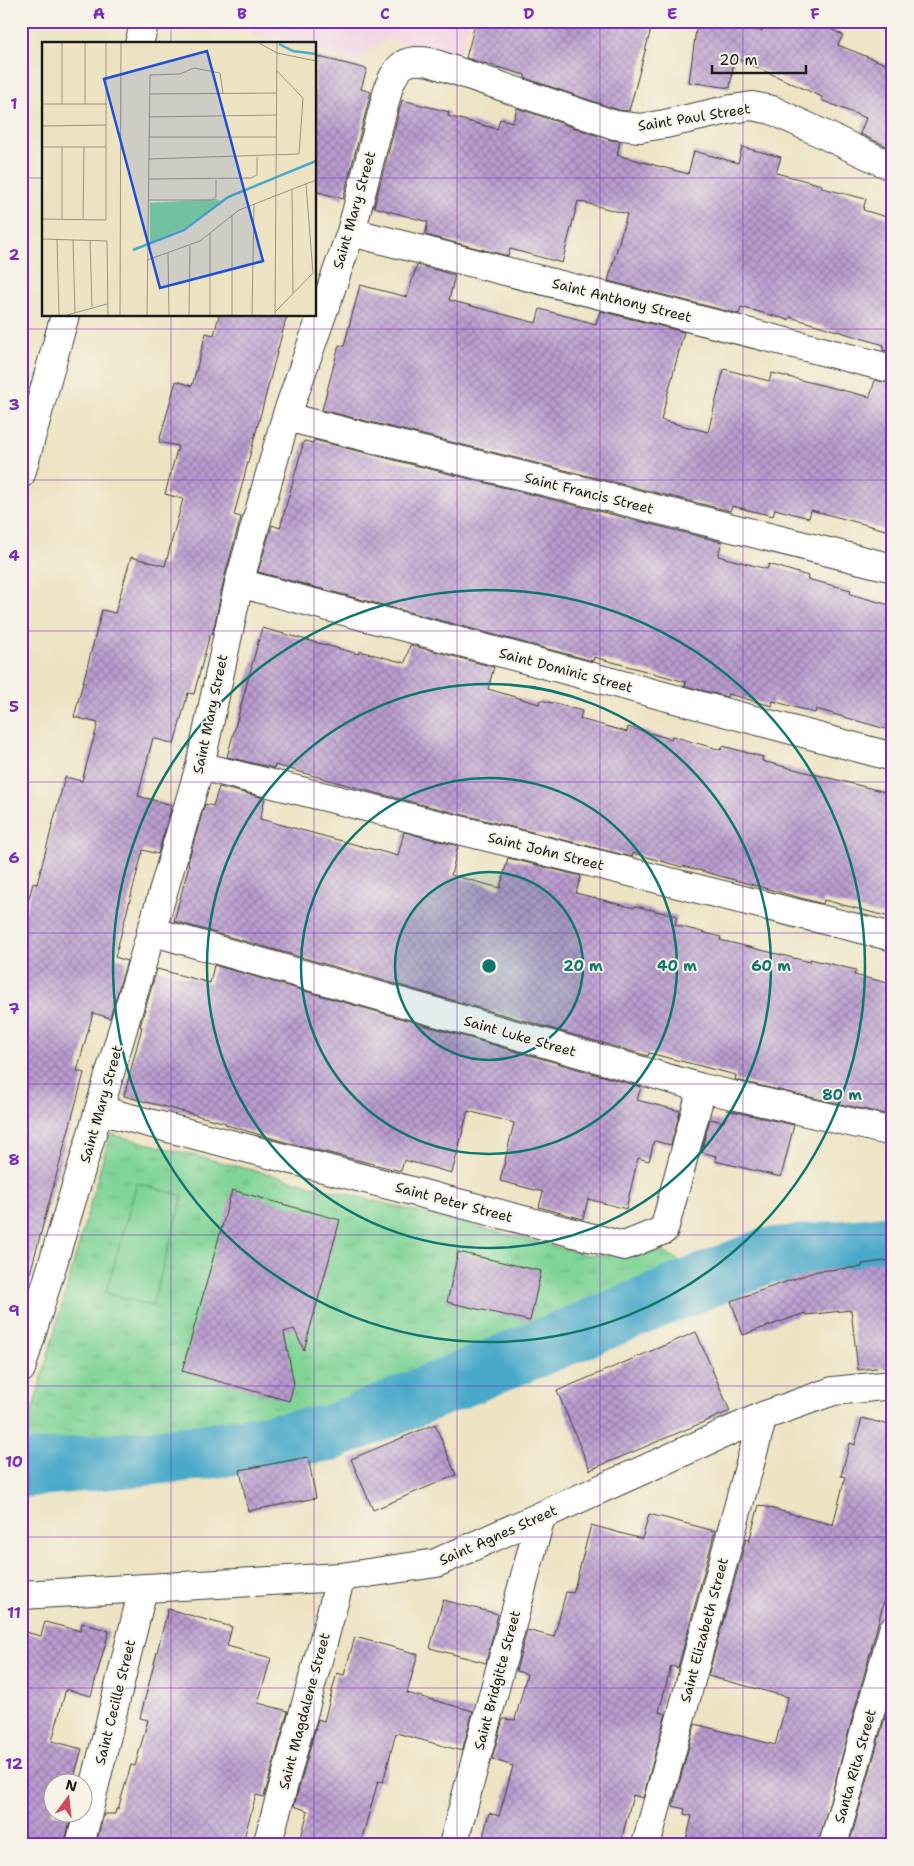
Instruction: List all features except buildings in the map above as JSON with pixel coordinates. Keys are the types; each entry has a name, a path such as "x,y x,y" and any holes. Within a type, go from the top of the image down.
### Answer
{"street":[{"path":"140,42 145,21"},
{"name":"Saint Paul Street","path":"404,63 417,60 430,62 615,125 640,128 666,124 732,108 752,106 772,110 893,167"},
{"name":"Saint Mary Street","path":"21,1369 100,1110 200,766 239,583 286,417 351,232 388,86 394,72 404,63"},
{"name":"Saint Anthony Street","path":"351,232 893,369"},
{"path":"21,474 65,316"},
{"name":"Saint Francis Street","path":"286,417 893,568"},
{"name":"Saint Dominic Street","path":"239,583 893,757"},
{"name":"Saint John Street","path":"200,766 893,937"},
{"name":"Saint Luke Street","path":"151,931 702,1088 893,1132"},
{"name":"Saint Peter Street","path":"100,1110 624,1246 664,1230 702,1088"},
{"name":"Saint Agnes Street","path":"21,1595 341,1577 436,1563 763,1416 833,1391 893,1385"},
{"name":"Saint Elizabeth Street","path":"646,1845 763,1416"},
{"name":"Saint Bridgitte Street","path":"453,1845 541,1516"},
{"name":"Saint Magdalene Street","path":"267,1845 341,1577"},
{"name":"Saint Cecille Street","path":"80,1845 143,1589"},
{"name":"Santa Rita Street","path":"832,1845 893,1630"}],"shaded area":[{"path":"256,21 469,21 459,59 393,39 372,46 359,62 316,51 316,42 279,42 252,35"}],"green space":[{"path":"110,1134 588,1255 665,1252 697,1271 330,1416 21,1459 21,1451"},
{"path":"137,1183 183,1196 152,1306 106,1293"}],"waterway":[{"path":"21,1470 195,1453 330,1433 766,1256 893,1243"}]}
